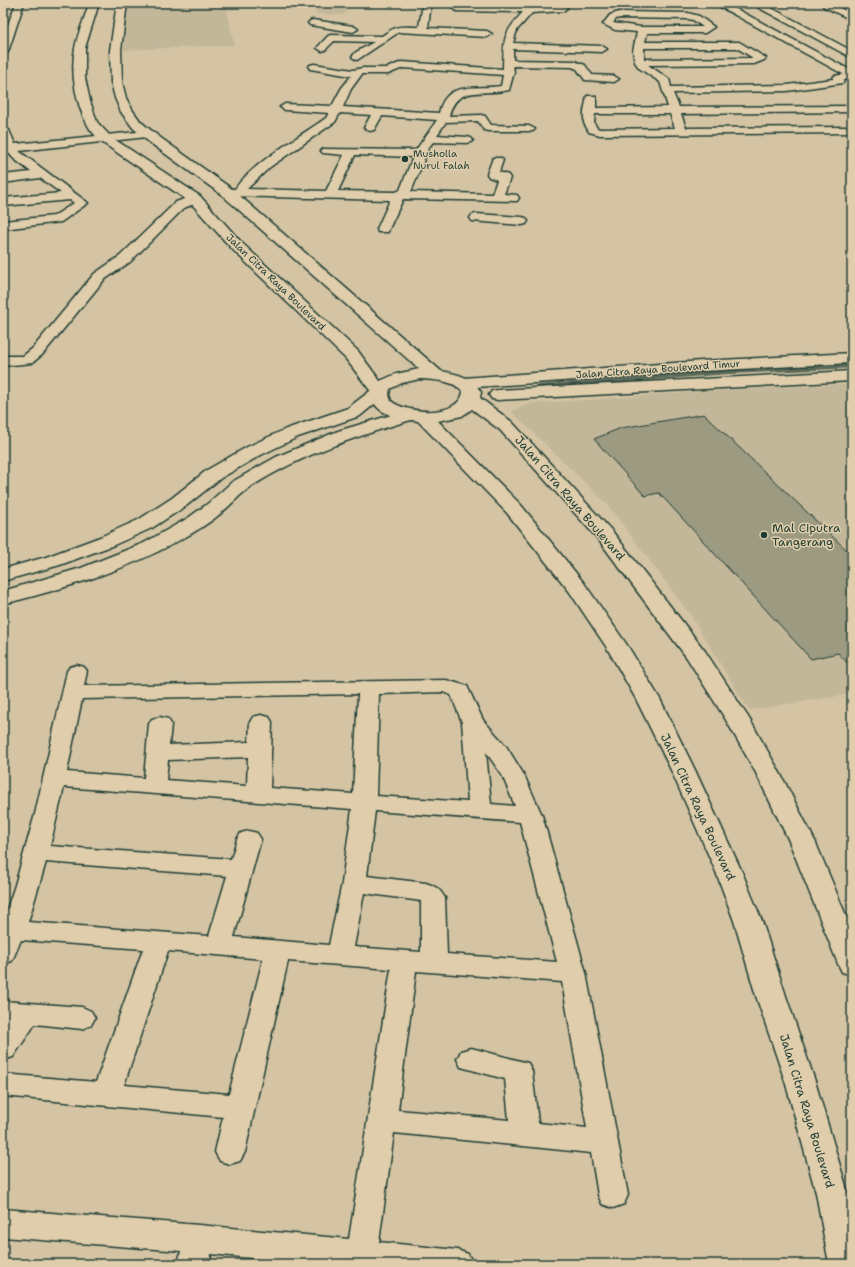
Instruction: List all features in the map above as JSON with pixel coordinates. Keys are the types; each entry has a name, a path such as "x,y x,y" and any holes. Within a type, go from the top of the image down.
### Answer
{"main road":[{"name":"Jalan Citra Raya Boulevard","path":"94,3 80,50 81,89 85,105 96,128 107,140 195,199 237,246 352,355 380,392 381,399 386,406 395,411 416,416 514,509 577,587 618,648 648,699 729,872 748,921 771,996 800,1081 832,1193 846,1264"},
{"path":"122,3 115,53 116,87 128,113 136,124 195,167 213,184 234,192 435,374"},
{"path":"719,3 742,3"},
{"path":"719,3 852,76"},
{"path":"755,3 852,54"},
{"name":"Jalan Citra Raya Boulevard Timur","path":"469,393 702,366 852,358"},
{"path":"3,575 53,561 107,541 145,524 179,502 214,474 254,451 292,433 354,412 380,392 385,386 400,378 420,374 435,374 451,378 469,393 458,410 436,416 416,416 355,431 314,446 279,463 243,484 209,512 177,533 128,557 69,579 3,598"},
{"name":"Jalan Citra Raya Boulevard Timur","path":"469,393 852,376"},
{"name":"Jalan Citra Raya Boulevard","path":"469,393 506,426 616,547 631,570 697,656 738,720 768,773 802,841 852,964"}],"street":[{"path":"3,52 8,25 20,3"},
{"path":"419,30 424,27 424,17 427,3"},
{"path":"827,5 852,17"},
{"path":"455,19 456,6 532,6 563,8"},
{"path":"384,229 400,195 405,192 423,147 443,118 446,105 454,95 458,92 505,88 509,68 509,36 513,28 532,6"},
{"path":"841,12 852,12"},
{"path":"619,15 688,16 696,18 709,29 641,30 615,27 608,24 613,17 619,15"},
{"path":"313,23 333,29 419,30 487,34"},
{"path":"357,57 359,54 369,50 372,46 386,38 390,32 395,30"},
{"path":"641,30 642,33 638,51 640,62 643,66 658,75 666,86 673,110 682,131"},
{"path":"322,48 331,38 383,40"},
{"path":"640,45 737,45 742,46 761,58 754,61 640,62"},
{"path":"509,46 602,49"},
{"path":"314,68 344,73 358,73 363,71 388,71 402,65 509,68 574,64 581,67 589,78 614,79"},
{"path":"234,192 262,168 331,120 346,89 358,73"},
{"path":"666,86 787,88 839,81 838,78 840,77 852,76"},
{"path":"493,90 497,93 510,95"},
{"path":"591,98 589,123 591,128 596,131 852,130"},
{"path":"285,107 336,109 443,118 480,118 488,128 528,129"},
{"path":"589,111 852,109"},
{"path":"370,128 378,112"},
{"path":"3,130 7,149 70,196 82,203 60,218 3,226"},
{"path":"7,149 107,140 148,134"},
{"path":"429,138 467,140"},
{"path":"327,150 421,154"},
{"path":"330,194 351,152"},
{"path":"497,160 493,174 504,178 498,197"},
{"path":"3,179 42,174"},
{"path":"234,192 482,196 514,198"},
{"path":"3,202 70,196"},
{"path":"482,196 473,215 483,223 484,231"},
{"path":"3,361 27,360 38,351 60,326 99,276 125,259 180,204 195,199"},
{"path":"476,218 522,220"},
{"path":"3,232 23,236"},
{"path":"3,954 13,930 38,853 77,671"},
{"path":"73,693 446,686 460,691 473,722 498,751 513,775 530,815 573,973 613,1195"},
{"path":"340,955 354,883 364,802 369,688"},
{"path":"258,795 261,722"},
{"path":"473,722 480,811"},
{"path":"154,787 160,724"},
{"path":"157,753 260,749"},
{"path":"54,779 530,815"},
{"path":"219,946 249,839"},
{"path":"38,853 240,868"},
{"path":"354,883 426,892 431,894 433,898 434,962"},
{"path":"13,930 573,973"},
{"path":"106,1095 159,941"},
{"path":"230,1152 278,950"},
{"path":"361,1260 405,960"},
{"path":"3,1049 15,1012 82,1018"},
{"path":"471,1059 518,1071 525,1134"},
{"path":"3,1085 240,1107"},
{"path":"382,1120 604,1142"},
{"path":"3,1223 196,1251 458,1264"}],"shaded area":[{"path":"125,3 226,3 234,45 124,50"},
{"path":"297,3 351,3 344,15 315,14 322,4"},
{"path":"852,384 852,694 749,710 689,613 607,504 512,412 525,404 741,389"}],"building":[{"name":"Mal Ciputra Tangerang","path":"704,414 852,555 852,668 838,653 811,659 659,493 645,496 594,439 621,428"}],"waterway":[{"path":"538,387 726,372 852,366"}],"place":[{"name":"Musholla Nurul Falah","path":"405,159"},
{"name":"Mal Ciputra Tangerang","path":"764,535"}]}
